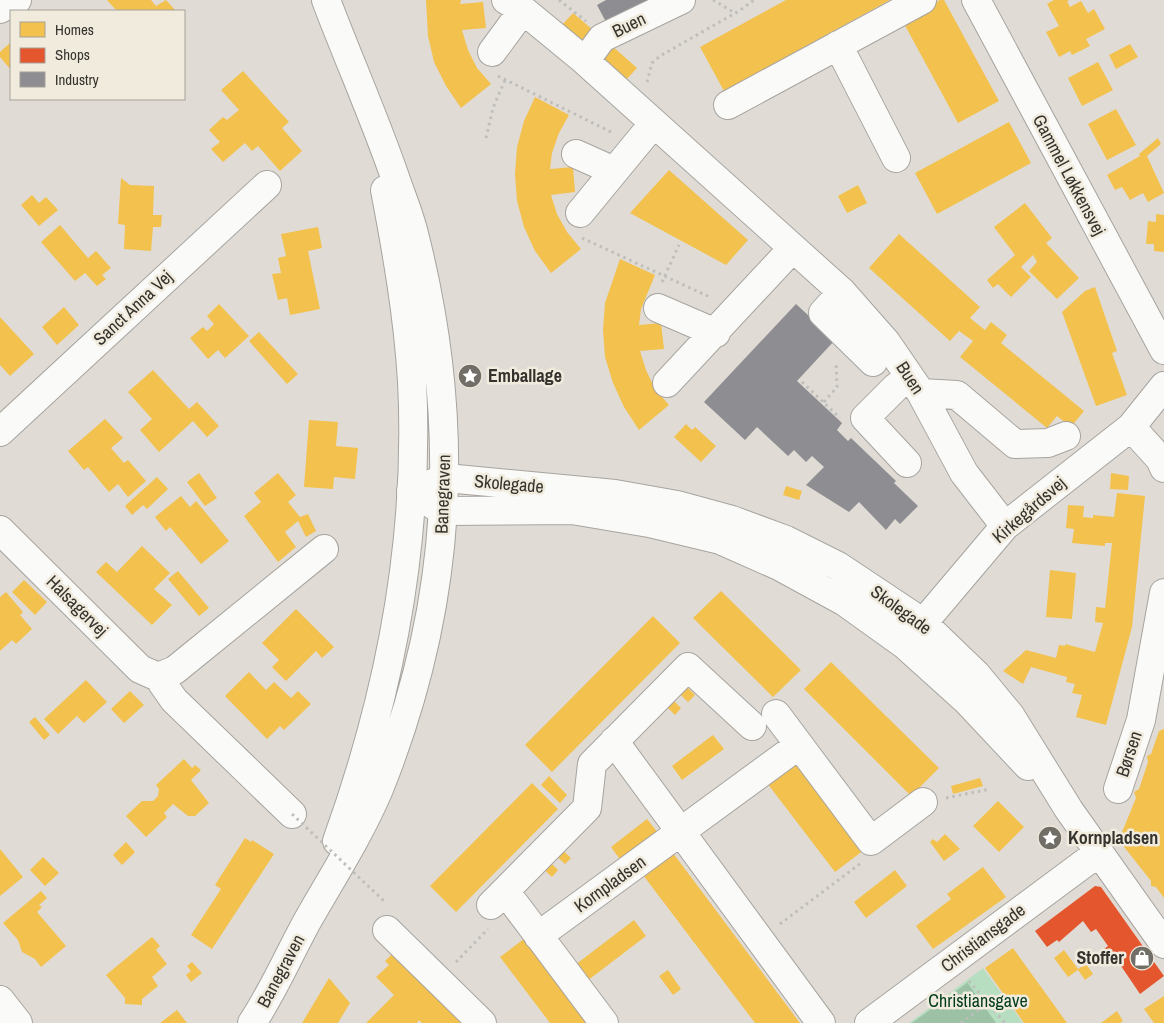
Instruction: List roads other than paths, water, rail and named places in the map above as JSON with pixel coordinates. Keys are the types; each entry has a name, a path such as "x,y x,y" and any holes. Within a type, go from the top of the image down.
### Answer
{"street":[{"name":"Banegraven","path":"252,1023 309,918 344,860 378,790 405,718 425,644 439,567 446,478 444,403 433,316 414,231 385,149 326,0"},
{"name":"Buen","path":"585,61 602,38 681,0"},
{"path":"728,105 922,0"},
{"name":"Gammel Løkkensvej","path":"976,0 1164,350"},
{"name":"Buen","path":"492,52 514,5 585,61 842,292 886,342 916,386 964,474 1005,526"},
{"path":"838,45 896,158"},
{"name":"Banegraven","path":"309,918 347,813 379,708 400,600 411,491 412,381 401,272 380,164 348,59"},
{"path":"580,213 654,123"},
{"path":"576,154 614,171"},
{"name":"Sanct Anna Vej","path":"0,432 267,185"},
{"path":"667,383 716,333 793,248"},
{"path":"842,292 823,313 873,362"},
{"path":"658,308 716,333"},
{"path":"907,463 865,418 896,386 916,386 957,395 1015,444 1048,443 1066,436"},
{"name":"Kirkegårdsvej","path":"905,645 922,622 1005,526 1131,428 1164,386"},
{"path":"1131,428 1160,459 1164,468"},
{"name":"Skolegade","path":"411,491 446,478 615,494 677,505 732,520 786,540 838,566 922,622 976,674 1010,714 1069,810 1164,944"},
{"path":"411,491 443,511"},
{"name":"Skolegade","path":"443,511 572,510 649,522 720,540 779,566 845,602 905,645 966,700 1069,810"},
{"name":"Halsagervej","path":"1,533 140,669 158,677 174,700 292,814"},
{"path":"158,677 175,670 324,550"},
{"name":"Børsen","path":"1118,789 1141,720 1164,593"},
{"path":"604,1023 538,936 498,898 587,808 592,764 688,667 752,726"},
{"name":"Børsen","path":"1141,720 1164,704"},
{"path":"776,714 871,841 924,802"},
{"path":"614,741 820,1023"},
{"name":"Kornpladsen","path":"538,936 799,745"},
{"name":"Christiansgade","path":"868,1023 1098,853"},
{"path":"387,930 482,1023"},
{"path":"0,1000 18,1023"}],"place":[{"name":"Emballage","path":"470,376"},
{"name":"Kornpladsen","path":"1050,838"},
{"name":"Stoffer","path":"1142,958"}],"park label":[{"name":"Christiansgave","path":"978,1001"}]}
